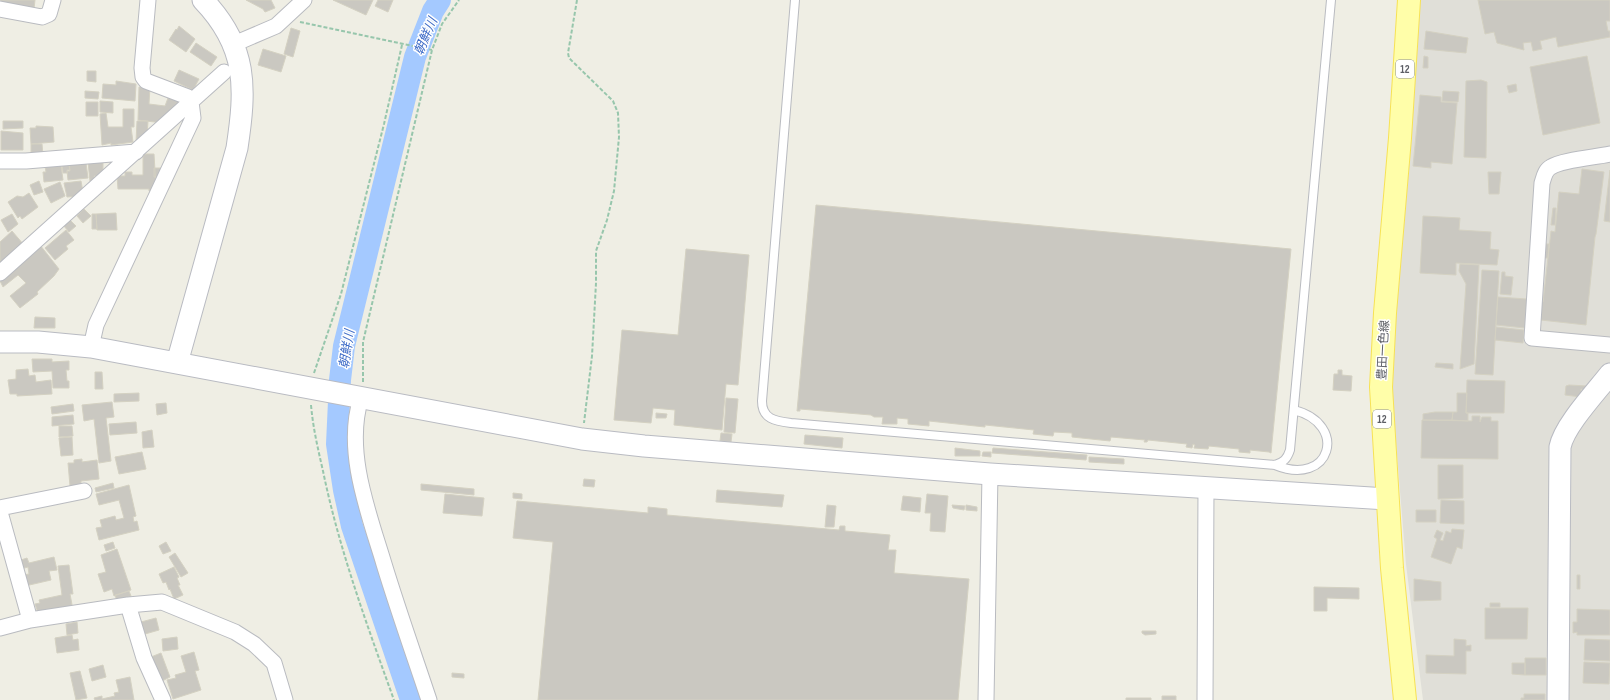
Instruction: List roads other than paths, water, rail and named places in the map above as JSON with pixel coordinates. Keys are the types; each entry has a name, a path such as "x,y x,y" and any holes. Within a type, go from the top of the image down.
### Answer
{"main road":[{"name":"豊田一色線","path":"1405,700 1392,568 1381,386 1385,313 1400,138 1409,0"}],"street":[{"path":"0,9 42,17 49,14 53,0"},
{"path":"91,347 96,325 192,123 193,116 191,102 188,97 146,81 143,77 142,68 148,0"},
{"path":"176,363 237,148 243,89 240,65 234,44 216,14 203,0"},
{"path":"234,44 276,26 304,0"},
{"path":"0,273 224,72"},
{"path":"0,161 26,161 136,152"},
{"path":"1610,154 1551,166 1545,173 1542,183 1532,338 1610,346"},
{"path":"0,342 38,342 91,347 582,439 644,446 990,474 1387,499"},
{"path":"1558,700 1561,441 1572,423 1610,374"},
{"path":"356,397 357,410 355,442 362,488 371,526 429,700"},
{"path":"986,700 990,474"},
{"path":"1205,700 1206,488"},
{"path":"0,508 84,491"},
{"path":"0,512 30,620"},
{"path":"0,628 30,620 128,605 162,602 235,632 254,644 271,659 279,696"},
{"path":"128,605 144,658 163,700"}],"lane":[{"path":"795,0 762,401 762,408 766,415 774,421 791,423 1275,465 1288,470 1304,470 1319,463 1327,452 1328,439 1323,428 1310,418 1294,410"},
{"path":"1275,465 1288,458 1290,450 1331,0"}],"waterway":[{"name":"朝鮮川","path":"411,700 352,526 344,490 337,444 340,380 344,346 415,57 433,11 440,0"}]}
